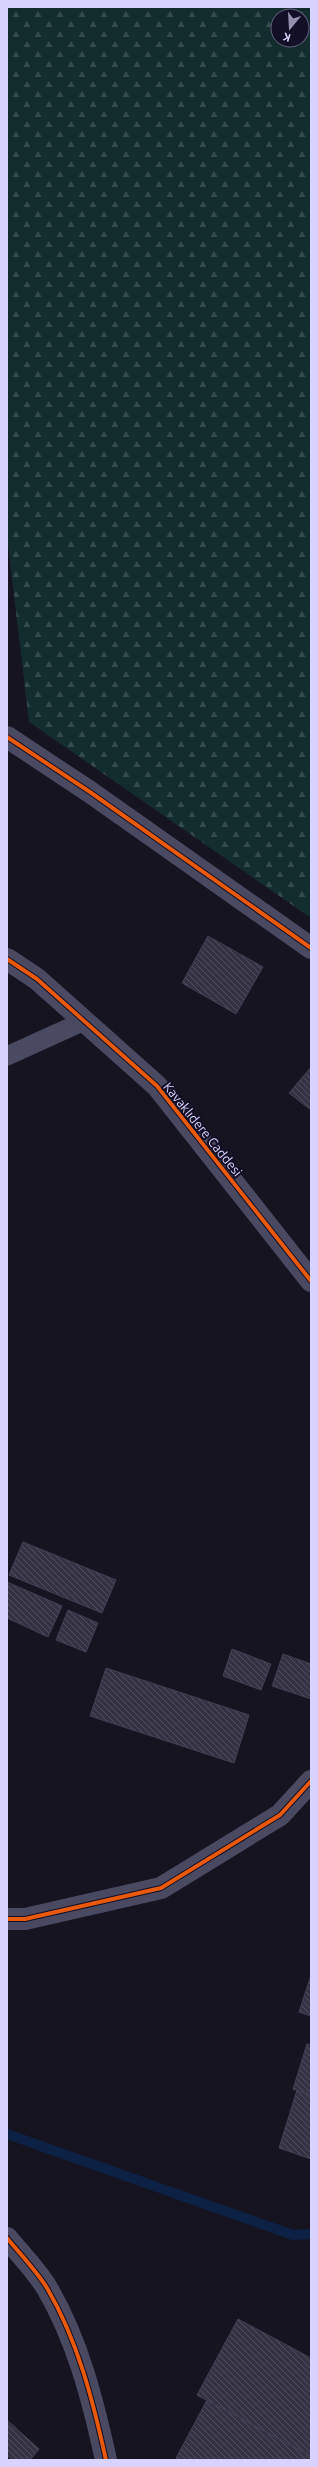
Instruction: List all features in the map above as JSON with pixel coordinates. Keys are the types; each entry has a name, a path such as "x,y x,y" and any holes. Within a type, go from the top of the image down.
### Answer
{"street":[{"path":"7,737 90,792 311,948"},
{"name":"Kavaklıdere Caddesi","path":"7,959 37,980 157,1086 311,1281"},
{"path":"7,1919 25,1919 161,1888 280,1815 311,1781"},
{"path":"7,2238 46,2288 74,2346 92,2398 106,2460"}],"lane":[{"path":"7,1056 84,1021"}],"green space":[{"path":"7,7 311,7 311,918 29,722 7,536"}],"building":[{"path":"208,936 263,967 236,1014 182,983"},
{"path":"311,1067 311,1110 289,1093"},
{"path":"23,1542 116,1580 102,1613 9,1575"},
{"path":"7,1582 62,1606 48,1637 7,1618"},
{"path":"68,1610 98,1623 86,1652 56,1640"},
{"path":"232,1649 271,1664 261,1690 223,1676"},
{"path":"283,1654 311,1664 311,1699 272,1686"},
{"path":"106,1668 249,1715 234,1763 90,1716"},
{"path":"311,1975 311,2016 299,2012"},
{"path":"307,2044 311,2045 311,2095 293,2089"},
{"path":"297,2090 311,2095 311,2159 279,2148"},
{"path":"238,2319 311,2358 311,2456 197,2395"},
{"path":"207,2400 311,2456 311,2460 180,2460 176,2458"},
{"path":"7,2420 39,2449 30,2460 12,2460 7,2455"}],"waterway":[{"path":"7,2134 293,2235 311,2234"}],"cycle path":[{"path":"7,737 90,792 311,948"},
{"path":"7,959 37,979 157,1086 311,1281"},
{"path":"7,1919 25,1919 161,1888 280,1815 311,1781"},
{"path":"7,2238 43,2281 58,2308 76,2350 90,2394 106,2460"}]}
